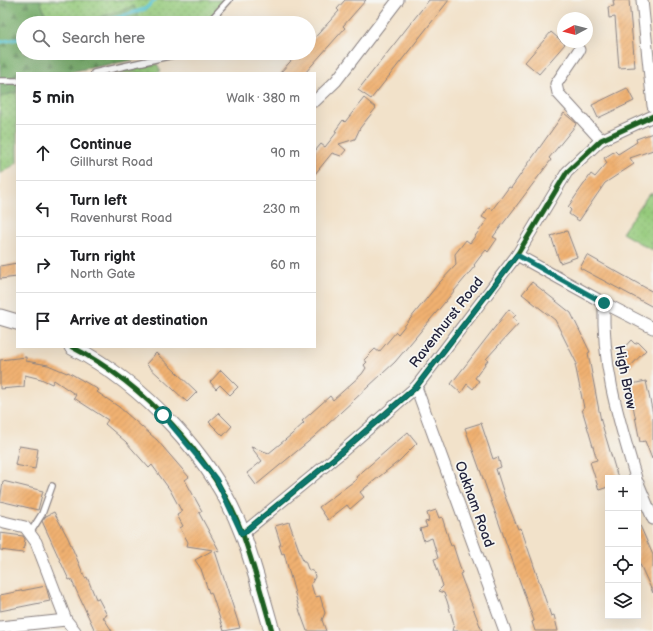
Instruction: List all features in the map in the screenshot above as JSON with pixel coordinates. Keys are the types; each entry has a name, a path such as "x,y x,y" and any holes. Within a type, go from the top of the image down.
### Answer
{"street":[{"path":"316,100 336,81 398,0"},
{"path":"642,0 653,106"},
{"path":"579,50 556,84 558,93 601,140"},
{"name":"Ravenhurst Road","path":"242,534 337,456 416,387 517,255 567,172 601,140 653,116"},
{"path":"517,255 653,328"},
{"name":"High Brow","path":"604,303 603,331 607,372 618,419 635,475"},
{"path":"74,348 95,359 130,386 163,415 216,479 242,534 272,631"},
{"name":"Oakham Road","path":"416,387 505,631"},
{"path":"641,490 653,518"},
{"path":"0,521 25,527 30,533 36,542 66,620 75,631"},
{"path":"0,628 66,620"}],"lane":[{"path":"214,16 229,0"},
{"path":"98,72 151,60"},
{"path":"0,81 16,81"},
{"path":"30,533 42,514 52,486"}],"green space":[{"path":"0,0 40,0 46,16 16,16 16,60 133,60 68,72 16,72 16,92 3,96 0,172"},
{"path":"40,0 224,0 211,16 138,16 134,6 103,16 46,16"},
{"path":"224,0 211,16 103,16 134,6"},
{"path":"157,64 161,71 159,72 110,72"},
{"path":"16,92 16,164 0,174 0,97"},
{"path":"653,193 653,251 622,233 648,195"}],"building":[{"path":"345,0 366,0 343,26 345,28 306,72 281,72 292,60 316,60 316,36 339,11 337,9"},
{"path":"429,0 449,0 371,99 358,90"},
{"path":"613,0 629,0 635,67 619,68 615,17 609,18 608,7 614,6"},
{"path":"551,32 557,37 557,48 562,48 539,74 525,62"},
{"path":"627,88 634,101 598,118 592,105"},
{"path":"364,98 376,108 360,128 355,139 339,144 346,150 341,156 332,153 316,173 316,150 321,144 325,147 337,132 335,131 343,120 345,122"},
{"path":"564,113 576,123 575,126 549,158 551,160 493,237 497,239 488,252 486,250 480,257 474,265 475,266 395,362 314,437 256,485 247,473 262,461 251,447 269,453 304,423 302,421 330,396 333,400 362,374 366,368 364,365 367,362 364,360 375,349 379,352 396,332 398,334 439,283 456,265 455,254 466,240 470,243 487,220 482,217 489,207 492,210 509,187 511,188"},
{"path":"653,133 653,150 630,158 634,164 605,183 579,221 569,214 571,210 568,207 591,174 595,177 607,163 604,158 615,151 618,154 637,142 636,139"},
{"path":"567,231 577,257 560,263 551,236"},
{"path":"587,255 653,292 653,307 580,268"},
{"path":"16,263 16,277 0,279 0,266"},
{"path":"532,282 571,313 590,352 588,353 601,421 617,475 605,475 605,488 599,490 590,462 597,460 582,409 584,408 575,364 577,364 555,320 522,294"},
{"path":"509,309 516,315 513,318 519,323 486,359 488,360 475,378 479,381 473,389 467,384 461,393 451,384"},
{"path":"631,340 635,344 638,342 646,350 627,370 619,362 624,357 620,352"},
{"path":"156,353 197,392 187,402 146,364"},
{"path":"26,357 26,361 48,365 67,373 68,372 99,390 97,392 119,407 157,440 189,477 185,480 202,511 199,513 220,552 215,551 240,628 224,631 211,592 209,593 201,569 195,560 213,550 187,546 188,542 180,528 183,526 177,515 182,512 170,490 152,465 149,468 126,442 105,424 108,420 74,398 76,395 54,380 52,384 41,379 25,375 24,387 0,389 0,360"},
{"path":"221,370 238,387 230,395 220,385 216,389 210,382"},
{"path":"646,381 653,414 652,459 645,441 640,442 630,390 633,390 632,384"},
{"path":"219,413 232,426 223,436 209,422"},
{"path":"481,423 493,459 498,457 501,467 496,469 504,494 518,529 521,528 551,616 554,615 558,631 535,631 532,622 534,621 465,428"},
{"path":"408,432 417,443 399,461 360,492 364,497 350,509 347,505 328,520 319,507 357,479 356,477"},
{"path":"19,446 38,449 35,469 15,465"},
{"path":"3,481 43,491 38,510 0,501"},
{"path":"436,510 439,518 442,517 451,546 453,545 462,573 460,574 482,631 452,631 454,624 447,601 444,593 438,591 443,586 434,559 438,558 432,538 424,541 420,529 427,527 425,522 429,521 427,513"},
{"path":"54,512 68,538 85,578 87,577 96,599 98,598 107,615 103,617 112,631 95,631 71,579 69,580 42,521 46,516"},
{"path":"289,522 303,561 305,561 308,569 314,572 315,577 311,584 315,597 320,596 325,613 322,620 326,631 307,631 300,612 284,553 282,554 279,545 281,545 275,526"},
{"path":"641,528 653,555 653,593 641,567"},
{"path":"0,533 23,536 25,539 23,553 0,550"},
{"path":"46,586 50,601 0,611 0,595"}],"waterway":[{"path":"122,16 145,9 155,0"},
{"path":"0,42 16,39"}],"cycle path":[{"path":"242,534 337,456 416,387 517,255 567,172 601,140 653,116"},
{"path":"74,348 125,381 150,403 174,426 196,452 215,479 231,507 243,535 272,631"}],"route":[{"path":"163,415 216,479 242,534 337,456 416,387 517,255 604,303"}]}
